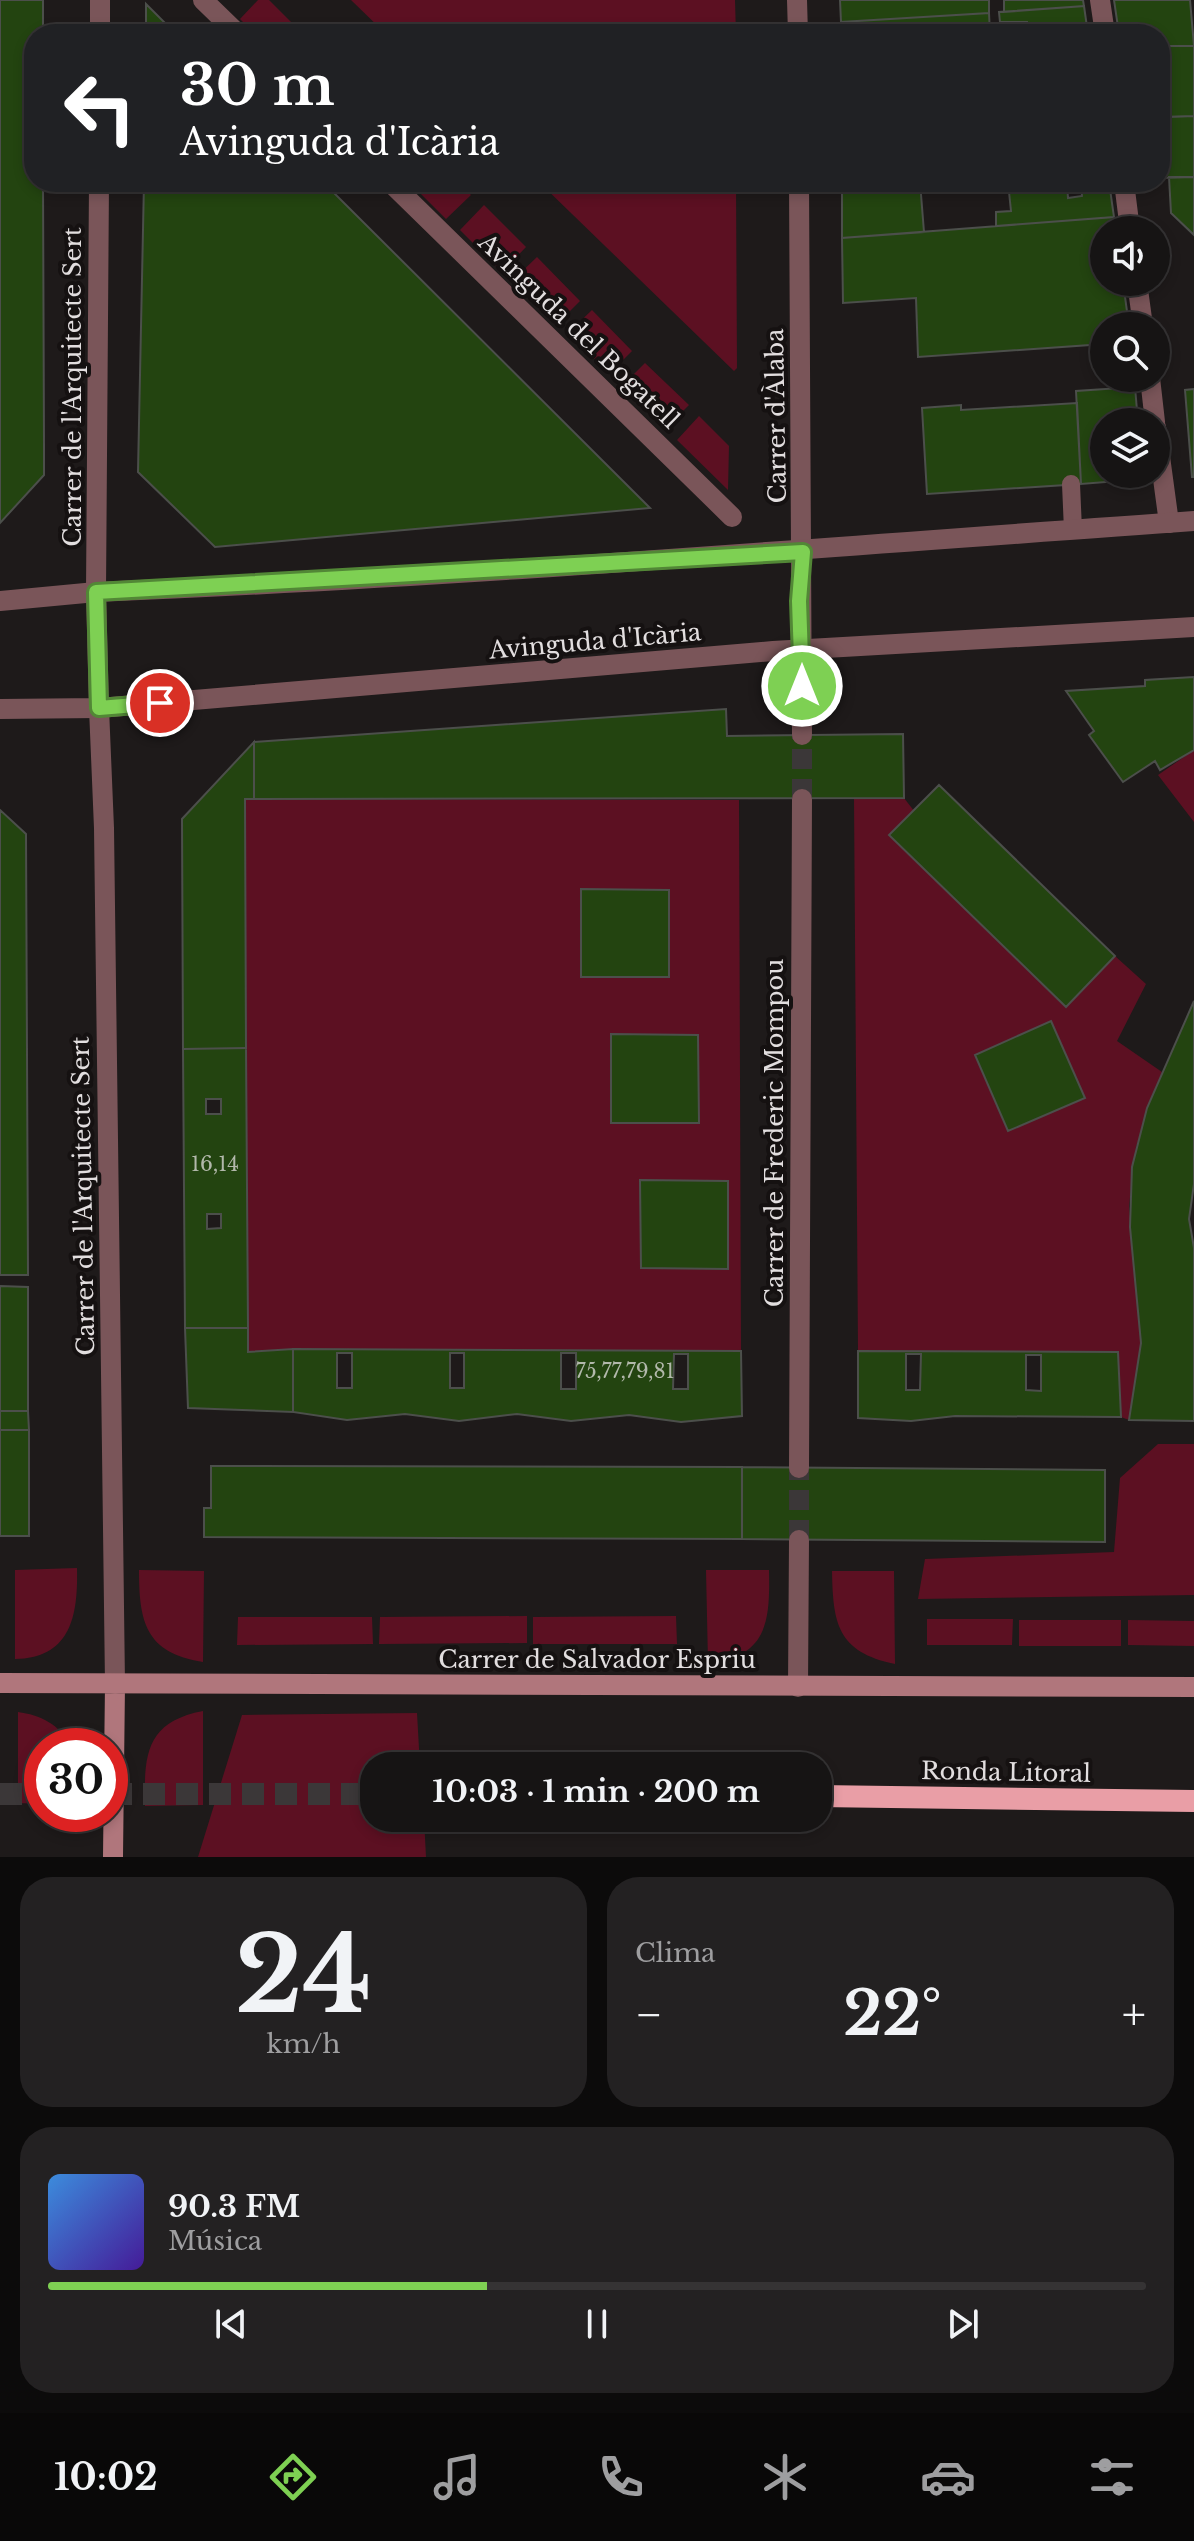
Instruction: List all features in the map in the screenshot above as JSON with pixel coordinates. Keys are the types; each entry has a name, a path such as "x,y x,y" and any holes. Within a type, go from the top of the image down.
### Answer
{"highway":[{"name":"Ronda Litoral","path":"832,1796 1194,1801"}],"main road":[{"name":"Carrer de Salvador Espriu","path":"0,1683 1194,1687"},
{"path":"113,1857 115,1684"}],"street":[{"path":"100,0 100,24"},
{"path":"203,0 228,24"},
{"path":"797,0 798,24"},
{"path":"1100,0 1104,24"},
{"name":"Carrer de l'Arquitecte Sert","path":"99,192 96,592 104,828 115,1684"},
{"name":"Avinguda del Bogatell","path":"400,192 732,517"},
{"name":"Carrer d'Àlaba","path":"799,192 803,552 799,601 803,650"},
{"path":"1125,192 1128,216"},
{"path":"1164,488 1169,523"},
{"path":"0,601 96,592 803,552 1194,521"},
{"name":"Avinguda d'Icària","path":"0,709 99,708 803,650 1194,627"},
{"path":"802,735 803,650"},
{"name":"Carrer de Frederic Mompou","path":"799,1468 802,799"},
{"path":"798,1687 799,1540"}],"lane":[{"path":"1071,484 1073,530"}],"shaded area":[{"path":"258,0 269,0 293,24 245,24 240,19"},
{"path":"351,0 735,0 736,24 376,24"},
{"path":"419,192 468,192 471,195 446,219"},
{"path":"549,192 736,192 737,368 734,371"},
{"path":"484,205 526,247 502,272 460,230"},
{"path":"537,257 580,301 556,325 512,281"},
{"path":"592,310 632,351 609,374 569,332"},
{"path":"645,363 689,405 665,429 622,386"},
{"path":"699,416 729,446 728,490 677,440"},
{"path":"1194,750 1194,822 1158,775"},
{"path":"854,798 904,798 1066,1006 1115,956 1146,984 1117,1041 1162,1072 1136,1147 1129,1206 1141,1343 1129,1420 1121,1417 1117,1352 858,1351"},
{"path":"245,799 739,800 741,1351 248,1352"},
{"path":"1158,1444 1194,1444 1194,1595 918,1599 925,1559 1114,1552 1120,1478"},
{"path":"77,1568 73,1617 60,1642 34,1657 15,1659 15,1570"},
{"path":"139,1570 204,1571 203,1662 169,1651 149,1632 141,1605"},
{"path":"706,1570 769,1570 768,1604 762,1632 743,1653 708,1662"},
{"path":"832,1571 894,1571 895,1664 861,1652 842,1632 834,1606"},
{"path":"527,1616 527,1643 379,1644 380,1617"},
{"path":"676,1616 677,1644 533,1644 533,1617"},
{"path":"238,1617 372,1617 373,1644 237,1645"},
{"path":"927,1619 1013,1619 1012,1645 927,1645"},
{"path":"1019,1620 1121,1620 1121,1646 1019,1646"},
{"path":"1128,1620 1194,1621 1194,1646 1128,1645"},
{"path":"203,1711 203,1805 145,1806 145,1772 152,1744 169,1723"},
{"path":"18,1712 34,1715 56,1728 24,1728 24,1803 18,1803"},
{"path":"417,1713 419,1752 360,1752 360,1832 425,1832 426,1857 198,1857 242,1715"}],"building":[{"path":"0,0 43,0 43,24 24,24 24,192 43,192 44,475 0,523"},
{"path":"840,0 989,0 989,13 841,22"},
{"path":"1004,0 1083,0 1084,6 1004,12"},
{"path":"1114,0 1190,0 1194,46 1170,46 1170,24 1118,24"},
{"path":"146,4 166,24 146,24"},
{"path":"1084,6 1087,24 1000,22 999,12"},
{"path":"989,13 990,24 841,24"},
{"path":"1170,46 1194,46 1194,116 1170,117"},
{"path":"1194,116 1194,177 1170,178 1170,117"},
{"path":"1170,177 1194,177 1194,235 1171,213"},
{"path":"144,192 333,192 650,508 215,547 138,472"},
{"path":"842,192 921,192 924,232 842,238"},
{"path":"1009,192 1068,192 1068,198 1082,196 1082,192 1110,192 1114,216 996,226 996,212 1011,211"},
{"path":"1090,219 1090,296 1125,296 1127,312 1090,312 1090,345 918,357 916,298 843,303 842,238"},
{"path":"1194,389 1194,477 1192,477 1185,390"},
{"path":"1076,391 1135,392 1137,408 1090,408 1090,483 1081,484"},
{"path":"1077,403 1081,484 927,494 922,408 961,405 961,410"},
{"path":"1194,677 1194,750 1160,770 1155,761 1123,782 1089,735 1094,731 1066,691 1145,686 1145,680"},
{"path":"726,709 727,736 903,734 904,798 254,799 254,742"},
{"path":"254,742 254,799 245,799 246,1048 183,1049 182,819"},
{"path":"939,785 1115,956 1066,1007 889,835"},
{"path":"0,810 26,834 28,1275 0,1275"},
{"path":"581,889 669,890 669,977 581,977"},
{"path":"1194,1001 1194,1184 1189,1219 1194,1248 1194,1421 1129,1420 1141,1343 1130,1227 1132,1167 1147,1108"},
{"path":"1051,1021 1085,1098 1008,1131 975,1055"},
{"path":"611,1034 698,1035 699,1123 611,1123"},
{"path":"246,1048 248,1328 185,1328 183,1049","holes":["206,1099 221,1099 221,1114 206,1114","207,1214 221,1214 221,1228 207,1229"]},
{"path":"640,1180 728,1181 728,1269 641,1268"},
{"path":"0,1286 28,1287 28,1411 0,1411"},
{"path":"185,1328 248,1328 248,1352 293,1349 293,1412 188,1408"},
{"path":"293,1349 741,1351 742,1416 681,1422 629,1415 571,1421 517,1414 459,1421 405,1414 347,1420 293,1412","holes":["337,1353 352,1353 352,1388 337,1388","450,1353 464,1353 464,1388 450,1388","561,1353 576,1353 576,1389 561,1389","674,1354 688,1354 688,1389 673,1389"]},
{"path":"858,1351 1118,1352 1121,1417 955,1416 911,1421 858,1418","holes":["906,1354 921,1354 920,1390 906,1390","1026,1355 1041,1355 1041,1391 1026,1390"]},
{"path":"0,1411 28,1411 29,1430 0,1430"},
{"path":"0,1430 29,1430 29,1536 0,1536"},
{"path":"211,1466 742,1467 742,1539 204,1537 204,1508 211,1508"},
{"path":"742,1467 1105,1470 1105,1542 742,1539"}],"tunnel":[{"path":"802,735 802,799"},
{"path":"799,1468 799,1540"},
{"path":"0,1794 24,1794"},
{"path":"128,1794 360,1794"}],"route":[{"path":"160,703 99,708 96,592 278,584 706,555 803,552 799,601 802,686"}]}
